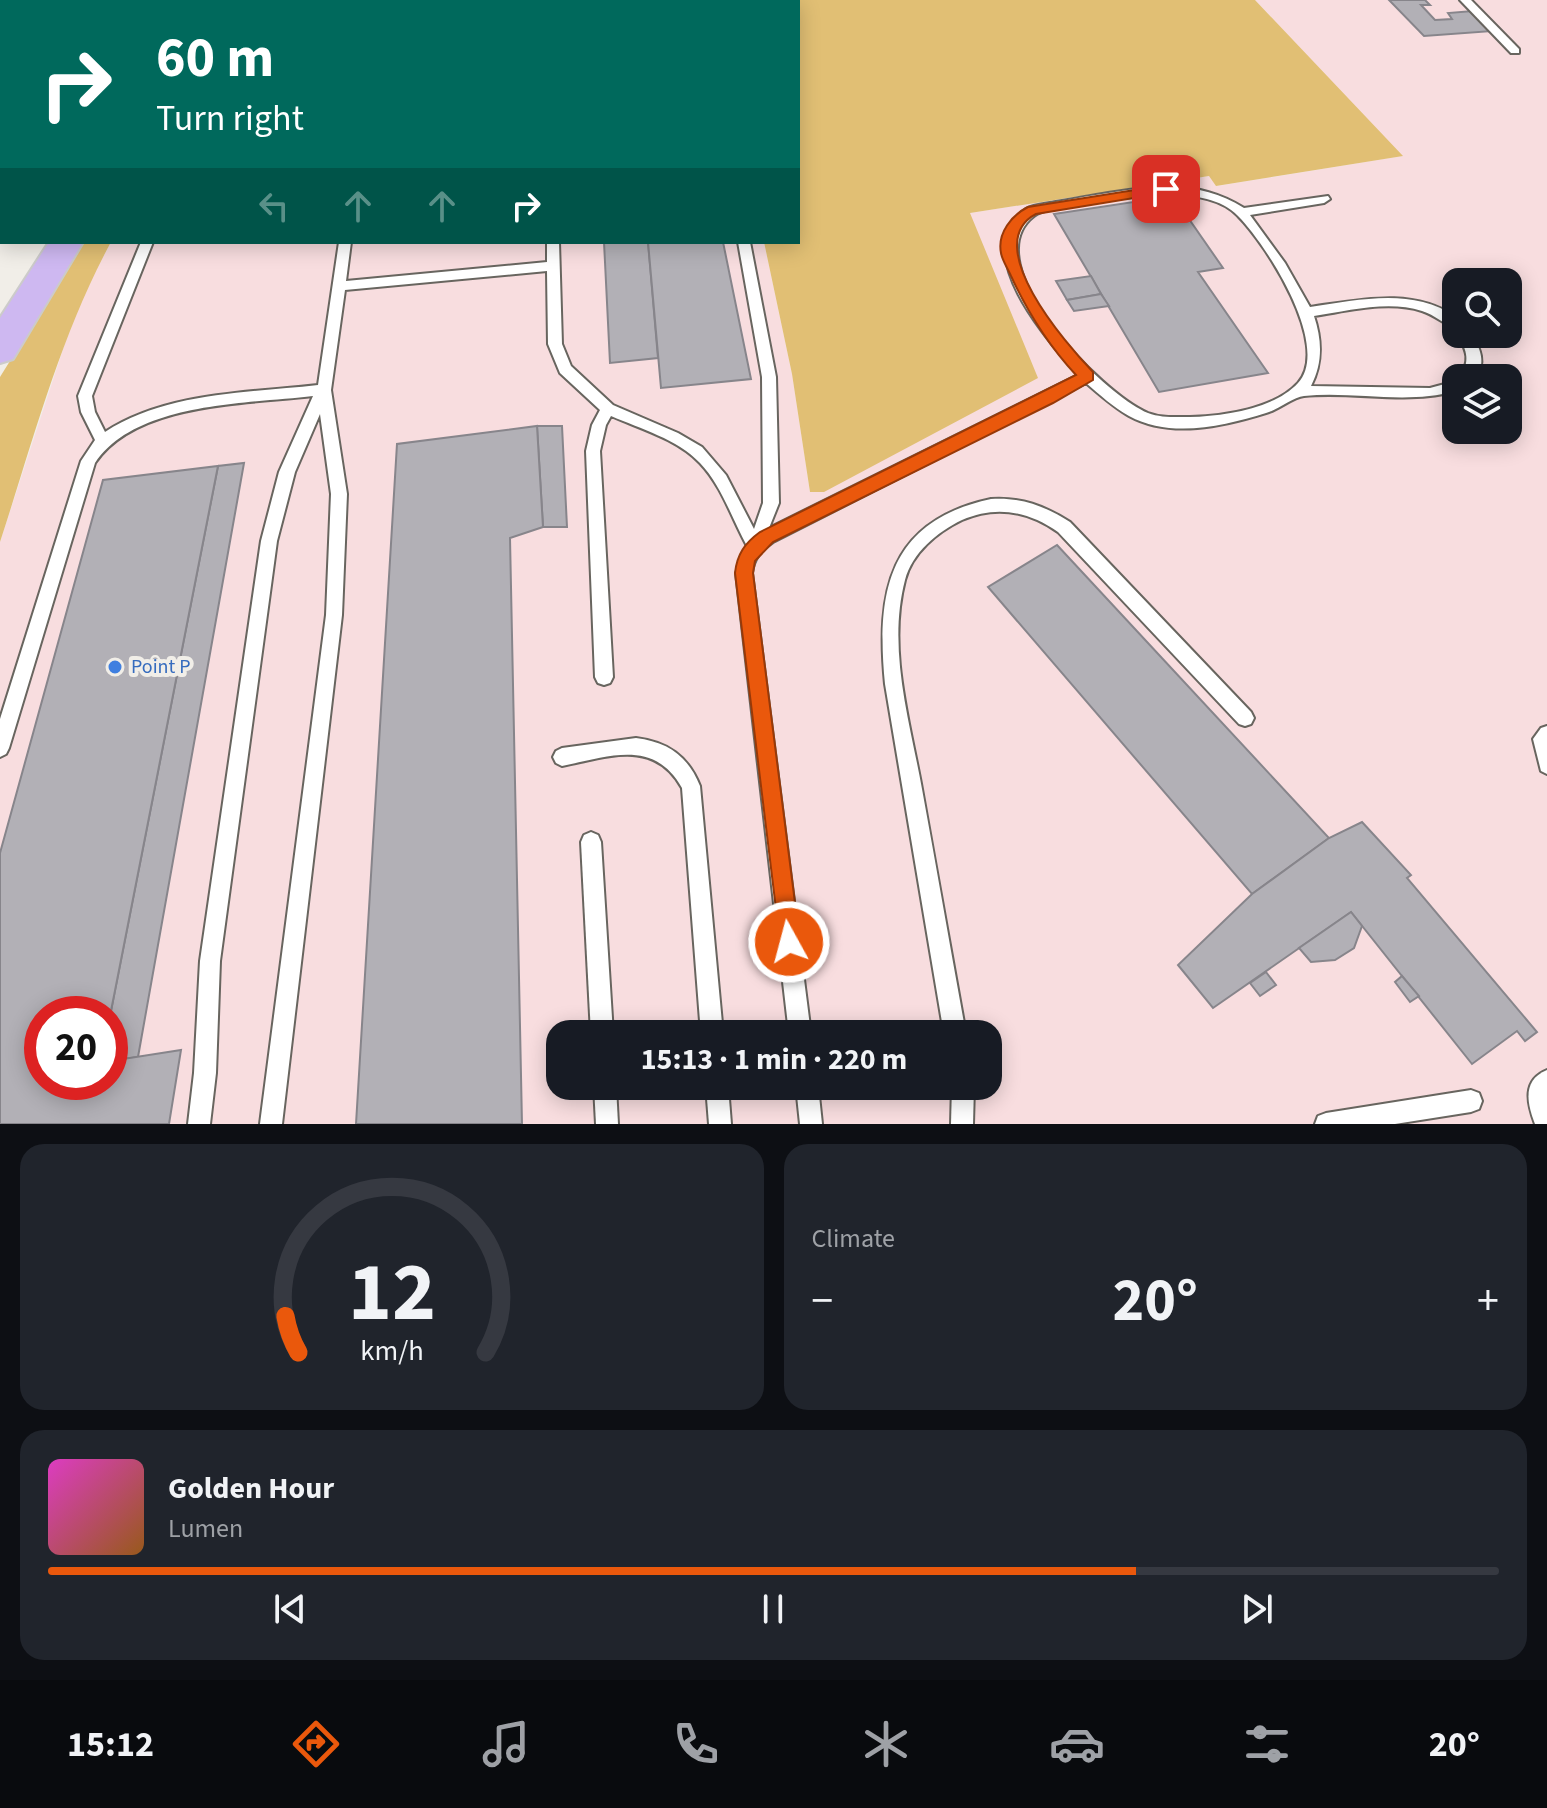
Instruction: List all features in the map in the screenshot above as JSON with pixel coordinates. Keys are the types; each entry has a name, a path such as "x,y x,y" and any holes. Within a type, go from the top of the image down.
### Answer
{"main road":[{"path":"0,299 36,244"},
{"path":"0,349 65,244"}],"lane":[{"path":"1465,0 1515,51"},
{"path":"1302,391 1312,372 1313,342 1305,313 1291,282 1242,212 1230,201 1210,192 1178,189 1033,210 1020,217 1010,235 1008,252 1015,273 1057,344 1087,376 1131,413 1176,424 1208,421 1273,406 1302,391 1430,393 1442,390"},
{"path":"1242,212 1324,199"},
{"path":"103,442 88,412 85,396 146,244"},
{"path":"271,1124 334,615 339,494 324,390 345,244"},
{"path":"553,244 555,344 565,369 608,409 673,438 703,458 719,478 755,546"},
{"path":"744,244 769,377 771,503 755,546 746,559 744,573 798,1020"},
{"path":"338,286 553,266"},
{"path":"1305,313 1397,301 1421,303 1442,313"},
{"path":"755,546 1087,376"},
{"path":"0,748 88,461 103,442 138,421 170,410 324,390"},
{"path":"199,1124 208,1032 210,961 269,541 287,472 324,390"},
{"path":"604,677 593,451 599,425 608,409"},
{"path":"953,1020 896,691 891,632 897,580 908,552 948,519 984,506 1016,504 1044,512 1064,527 1245,718"},
{"path":"1547,734 1542,739 1547,765"},
{"path":"562,757 632,746 669,754 682,765 691,786 711,1020"},
{"path":"591,842 601,1020"},
{"path":"1546,1124 1539,1107 1539,1089 1547,1081"},
{"path":"606,1100 607,1124"},
{"path":"718,1100 720,1124"},
{"path":"808,1100 811,1124"},
{"path":"962,1124 963,1100"},
{"path":"1326,1124 1471,1101"}],"shaded area":[{"path":"800,0 1255,0 1403,156 1216,186 1209,176 970,213 1038,378 824,492 810,492 792,374 764,244 800,244"},
{"path":"1255,0 1547,0 1547,1124 0,1124 0,542 66,340 87,287 110,244 764,244 792,374 810,492 970,213 1209,176 1217,186 1402,156"},
{"path":"83,244 110,244 62,352 0,542 0,377"}],"building":[{"path":"1389,0 1425,0 1430,5 1421,5 1435,20 1452,19 1448,13 1473,11 1493,31 1424,36"},
{"path":"1173,196 1223,268 1198,272 1268,373 1159,392 1054,214"},
{"path":"604,244 648,244 658,358 610,363"},
{"path":"648,244 723,244 751,379 661,388"},
{"path":"1091,276 1101,294 1067,300 1056,281"},
{"path":"1101,294 1109,306 1074,311 1067,300"},
{"path":"537,426 562,426 567,527 543,527"},
{"path":"537,426 543,527 510,538 522,1124 356,1124 397,444"},
{"path":"244,463 138,1057 128,1058 128,996 114,996 218,466"},
{"name":"Point P","path":"218,466 114,996 24,996 24,1100 128,1100 128,1058 181,1050 169,1124 0,1124 0,853 103,480"},
{"path":"1057,545 1329,838 1252,894 988,587"},
{"path":"1362,822 1411,875 1407,878 1537,1032 1525,1041 1517,1031 1472,1064 1351,912 1213,1008 1178,965 1252,894 1329,838"},
{"path":"1351,912 1362,926 1354,948 1335,960 1311,962 1299,948"},
{"path":"1266,972 1276,985 1260,996 1250,983"},
{"path":"1402,976 1419,996 1410,1002 1395,982"}],"place":[{"name":"Point P","path":"115,667"}],"route":[{"path":"789,942 744,573 746,559 755,546 767,537 1048,399 1087,376 1057,344 1032,306 1008,252 1010,235 1020,217 1033,210 1166,189"}]}
